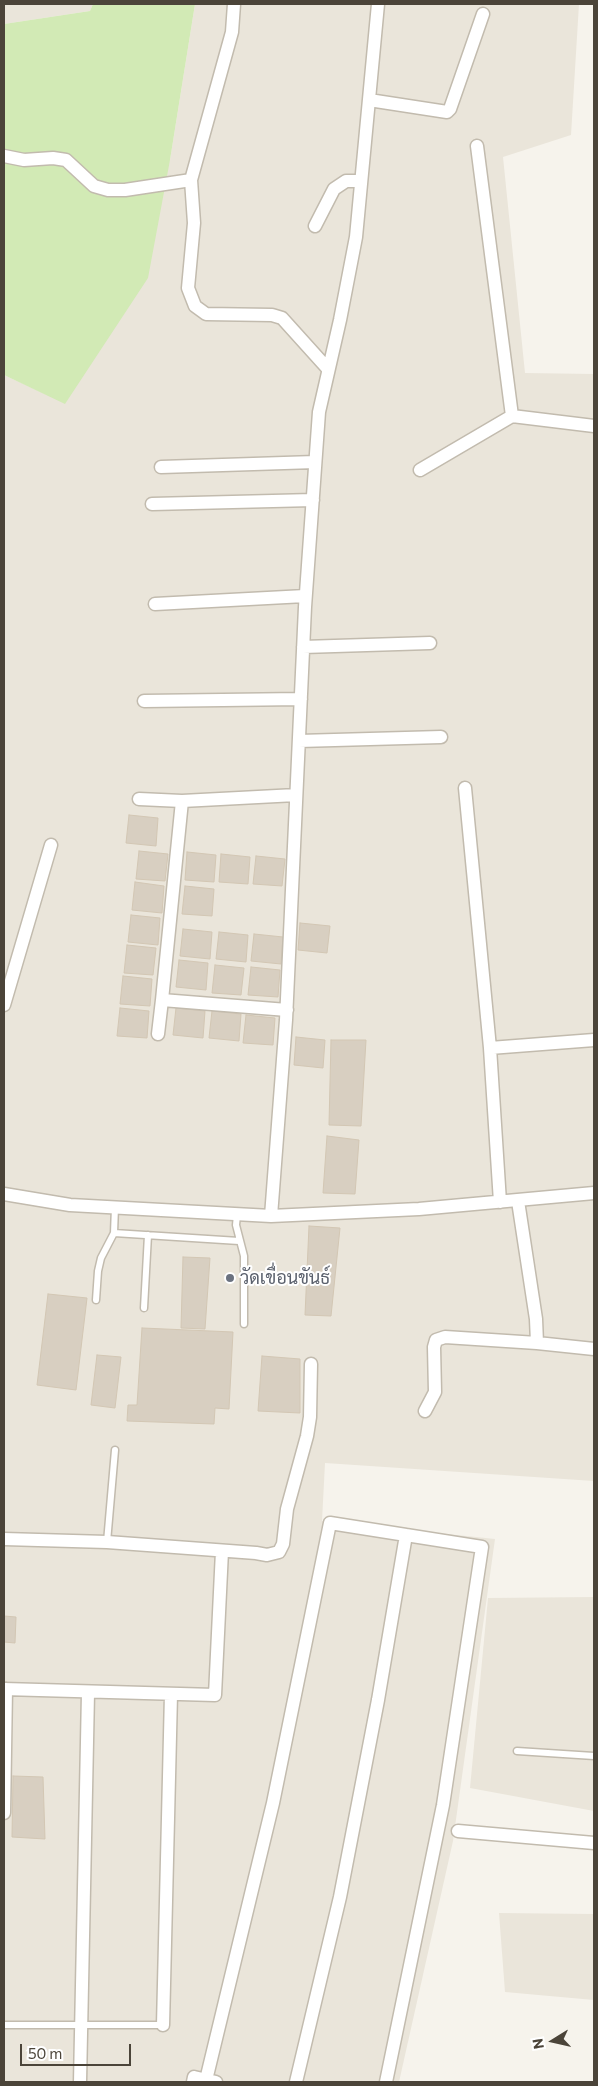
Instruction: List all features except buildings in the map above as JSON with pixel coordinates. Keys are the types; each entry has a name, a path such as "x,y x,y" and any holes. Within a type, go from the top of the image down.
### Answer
{"street":[{"path":"234,4 232,32 191,180 194,223 188,288 194,306 206,314 272,315 282,318 328,369"},
{"path":"272,1216 287,1010 300,699 319,412 340,320 356,237 378,4"},
{"path":"369,100 447,112 450,109 483,14"},
{"path":"477,146 512,416"},
{"path":"4,156 24,160 53,158 66,160 94,186 108,190 125,190 191,180"},
{"path":"315,226 334,189 346,181 361,182"},
{"path":"420,470 512,416 594,426"},
{"path":"160,467 315,462"},
{"path":"152,504 312,500"},
{"path":"155,604 306,596"},
{"path":"303,647 430,643"},
{"path":"144,701 300,699"},
{"path":"299,741 441,737"},
{"path":"465,788 490,1048 500,1202"},
{"path":"139,799 182,801 296,795"},
{"path":"158,1034 182,801"},
{"path":"4,1004 51,845"},
{"path":"162,1000 287,1010"},
{"path":"490,1048 594,1040"},
{"path":"4,1194 70,1205 272,1216 419,1209 594,1193"},
{"path":"518,1201 536,1319 537,1343"},
{"path":"425,1412 435,1392 434,1347 436,1340 445,1337 594,1349"},
{"path":"4,1539 107,1542 267,1555 279,1552 283,1544 287,1508 307,1436 310,1417 311,1364"},
{"path":"193,2082 194,2077 211,2081 273,1803 330,1523 482,1547 443,1805 386,2082"},
{"path":"296,2082 340,1898 378,1700 406,1535"},
{"path":"4,1813 5,1689 88,1693 215,1695 222,1550"},
{"path":"80,2082 88,1693"},
{"path":"163,2025 171,1694"},
{"path":"458,1831 594,1843"}],"lane":[{"path":"96,1300 101,1258 114,1233 115,1207"},
{"path":"237,1215 239,1241 244,1256 244,1324"},
{"path":"114,1233 239,1241"},
{"path":"144,1308 148,1235"},
{"path":"107,1542 115,1450"},
{"path":"516,1751 594,1756"},
{"path":"4,2025 163,2025"}],"shaded area":[{"path":"4,4 93,4 90,11 4,24"},
{"path":"195,4 579,4 571,135 503,157 525,373 594,374 594,1481 325,1463 322,1521 495,1539 453,1841 399,2082 4,2082 4,375 65,403 170,160"},
{"path":"594,1597 594,1811 470,1788 488,1598"},
{"path":"499,1913 594,1914 594,2000 505,1992"}],"green space":[{"path":"93,4 195,4 170,160 148,278 65,404 4,375 4,24 90,11"}],"place":[{"name":"วัดเขื่อนขันธ์","path":"230,1278"}]}
